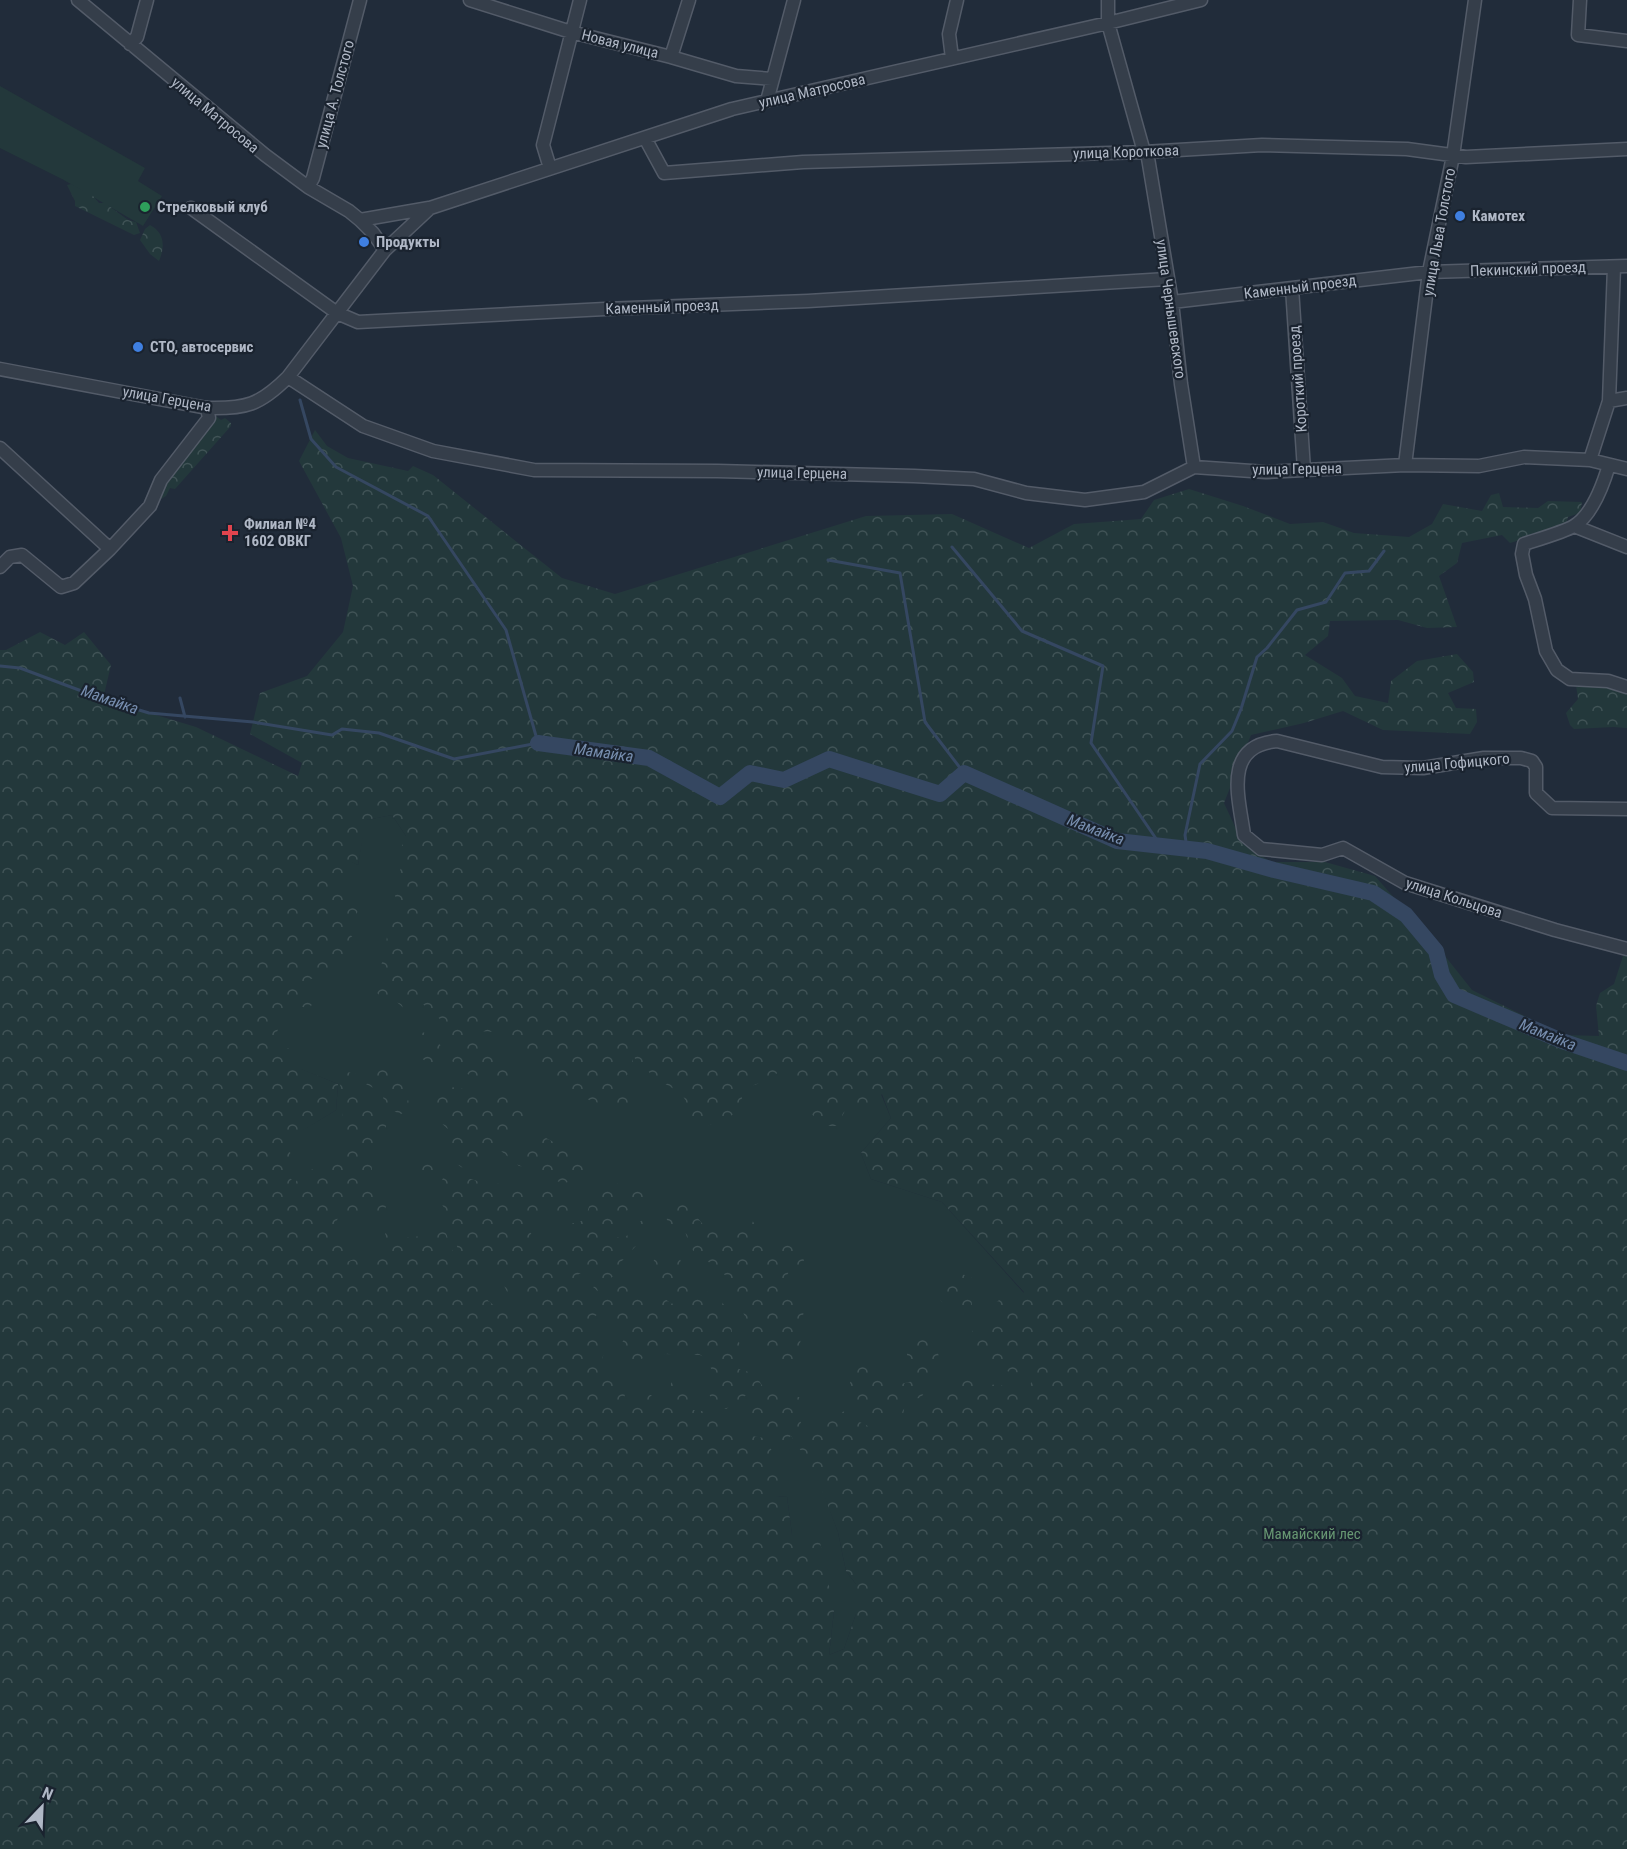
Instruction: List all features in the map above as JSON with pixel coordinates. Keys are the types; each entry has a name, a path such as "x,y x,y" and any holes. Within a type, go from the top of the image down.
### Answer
{"street":[{"name":"улица Матросова","path":"78,0 265,156 308,187 349,211 373,233 385,250"},
{"path":"130,44 137,37 147,0"},
{"name":"улица А. Толстого","path":"308,187 313,178 360,0"},
{"name":"Новая улица","path":"470,0 572,32 736,76 772,79"},
{"path":"550,168 543,145 580,0"},
{"path":"671,57 689,0"},
{"path":"767,101 794,0"},
{"path":"952,58 949,34 957,0"},
{"name":"улица Чернышевского","path":"1108,0 1108,23 1146,152 1172,302 1181,384 1194,467"},
{"name":"улица Матросова","path":"360,220 430,208 732,109 1201,0"},
{"name":"улица Льва Толстого","path":"1405,465 1429,272 1453,156 1475,0"},
{"path":"1580,0 1578,35 1627,40"},
{"name":"улица Короткова","path":"645,138 664,173 803,162 1146,152 1262,145 1407,149 1466,157 1627,149"},
{"name":"Каменный проезд","path":"191,208 337,313 358,322 808,301 1167,279"},
{"name":"улица Матросова","path":"288,377 385,250 430,208"},
{"path":"1590,460 1609,401 1621,267"},
{"name":"Пекинский проезд","path":"1429,272 1621,267"},
{"name":"Каменный проезд","path":"1172,302 1429,272"},
{"name":"Короткий проезд","path":"1292,288 1304,470"},
{"name":"улица Герцена","path":"0,369 207,408 234,409 246,406 271,393 288,377 363,426 433,451 534,470 718,471 974,479 1026,493 1085,500 1143,492 1194,467 1266,472 1405,465 1479,466 1524,457 1590,460 1627,469"},
{"path":"1609,401 1627,398"},
{"path":"0,567 10,557 22,555 61,588 74,583 150,506 161,480 209,418 207,408"},
{"path":"0,448 110,549"},
{"path":"1609,465 1604,483 1592,506 1574,526 1524,544 1522,554 1526,575 1535,599 1546,651 1557,670 1570,679 1608,681 1627,687"},
{"path":"1574,526 1627,547"},
{"name":"улица Гофицкого","path":"1256,746 1277,741 1382,767 1423,768 1484,758 1521,758 1532,761 1536,767 1536,793 1552,808 1627,809"},
{"name":"улица Кольцова","path":"1256,746 1247,752 1236,778 1244,835 1261,849 1322,855 1343,848 1405,883 1544,927 1627,949"}],"green space":[{"path":"0,86 145,168 138,181 162,196 143,226 62,179 0,148"},
{"path":"71,184 93,196 99,203 105,203 128,220 136,222 140,233 134,235 75,206 67,185"},
{"path":"150,225 161,236 162,251 159,261 150,254 140,240 145,229"},
{"path":"216,416 221,420 225,418 231,426 175,489 170,488 166,496 161,499 159,496 163,483 207,428 211,427 211,421"},
{"name":"Мамайский лес","path":"315,430 327,446 348,458 408,471 413,466 433,475 562,578 615,594 866,516 952,514 1029,548 1074,524 1141,519 1154,500 1189,489 1290,524 1323,522 1354,533 1409,537 1432,524 1443,504 1482,511 1491,495 1499,493 1503,507 1538,508 1548,501 1582,502 1580,513 1568,517 1565,527 1510,543 1502,535 1462,543 1457,563 1439,576 1457,627 1427,628 1398,620 1330,621 1328,636 1305,655 1342,678 1355,696 1388,703 1391,681 1417,661 1457,654 1473,672 1474,682 1448,693 1456,708 1476,709 1477,722 1470,734 1383,730 1343,711 1251,735 1224,803 1243,844 1271,862 1325,862 1375,876 1472,990 1563,1035 1599,1036 1596,1006 1600,993 1614,984 1623,956 1627,956 1627,1849 0,1849 0,650 6,650 40,632 65,645 84,632 111,665 103,699 196,727 298,776 302,763 250,734 260,693 307,676 343,632 353,586 341,538 299,461","holes":["392,815 406,836 401,848 402,864 394,891 397,904 388,932 376,992 379,995 391,997 407,1011 413,1010 409,998 413,997 441,1020 451,1035 451,1051 445,1050 430,1034 421,1032 418,1055 432,1067 437,1068 444,1059 450,1058 460,1072 481,1078 485,1078 488,1074 492,1079 505,1080 514,1071 510,1065 496,1050 472,1035 476,1031 497,1032 518,1055 531,1062 557,1089 624,1112 630,1107 632,1090 615,1087 627,1076 633,1065 629,1043 637,1064 645,1066 654,1077 679,1092 686,1104 686,1117 700,1129 737,1113 741,1109 743,1093 746,1089 770,1078 789,1063 793,1065 788,1081 800,1090 814,1095 818,1107 811,1108 810,1113 826,1126 837,1126 847,1107 859,1111 867,1110 882,1094 891,1118 861,1153 871,1179 942,1202 1024,1292 1022,1295 1009,1296 998,1301 992,1308 996,1323 984,1330 973,1330 968,1345 969,1352 990,1366 1010,1372 1028,1373 1032,1379 1030,1386 1014,1390 1000,1385 978,1384 968,1376 956,1377 949,1388 930,1395 923,1412 914,1421 902,1419 898,1434 888,1436 855,1420 846,1411 823,1417 812,1435 798,1429 801,1423 798,1415 803,1403 801,1397 781,1397 772,1392 762,1401 753,1403 750,1415 753,1423 772,1435 781,1446 787,1447 790,1444 790,1436 792,1437 806,1456 817,1477 838,1532 846,1571 856,1584 856,1614 844,1649 829,1655 834,1610 820,1542 792,1535 787,1497 776,1496 780,1481 778,1466 764,1438 752,1436 747,1431 736,1427 728,1418 717,1413 686,1409 685,1405 693,1390 685,1380 680,1378 673,1379 660,1408 657,1408 658,1403 651,1395 640,1396 633,1400 632,1411 624,1416 625,1390 618,1384 617,1377 599,1368 604,1353 589,1320 600,1313 602,1319 624,1339 611,1364 634,1365 643,1358 658,1358 665,1354 700,1355 706,1358 714,1375 710,1386 711,1400 714,1404 726,1409 746,1395 759,1395 763,1387 755,1374 736,1368 736,1363 743,1361 744,1349 732,1333 730,1314 718,1296 695,1287 683,1268 679,1256 666,1255 655,1258 647,1276 667,1286 675,1300 672,1304 661,1296 650,1295 639,1285 630,1281 621,1282 610,1288 598,1285 593,1287 603,1296 601,1299 587,1296 579,1288 575,1278 579,1274 595,1273 607,1282 612,1277 623,1277 620,1267 622,1261 645,1236 648,1222 644,1220 638,1222 624,1239 609,1235 609,1233 621,1213 631,1209 648,1195 646,1177 643,1174 637,1185 626,1190 615,1182 599,1184 592,1196 585,1220 570,1224 570,1239 548,1244 534,1238 530,1232 535,1223 540,1218 560,1220 572,1215 566,1202 554,1191 521,1185 484,1183 447,1172 440,1183 437,1199 450,1219 460,1261 469,1266 483,1266 493,1272 502,1282 508,1294 518,1296 526,1292 529,1303 512,1310 495,1306 486,1298 494,1288 493,1281 482,1278 469,1280 456,1269 453,1252 440,1221 423,1234 409,1238 385,1231 386,1243 389,1247 343,1263 361,1248 358,1240 330,1235 339,1216 334,1200 342,1204 350,1216 363,1212 381,1220 391,1193 382,1189 369,1189 372,1172 371,1150 386,1133 386,1123 370,1109 355,1073 345,1072 339,1080 344,1142 327,1162 303,1172 295,1183 289,1177 292,1160 287,1140 336,1110 338,1084 301,1069 300,1055 294,1049 280,1050 274,1041 286,1006 310,1008 313,998 308,987 311,979 345,969 351,958 353,938 350,934 350,927 358,911 344,899 347,892 344,880 345,859 358,865 366,820"]},
{"path":"1605,683 1627,690 1627,728 1574,729 1566,713 1578,699 1576,685"},
{"path":"392,815 406,836 881,1094 891,1118 861,1153 871,1179 942,1202 1059,1332 1033,1389 818,1477 838,1532 846,1571 856,1584 856,1614 844,1649 829,1655 834,1610 792,1535 787,1497 776,1496 666,1445 340,1264 250,1161 336,1110 338,1084 300,1069 249,1080 345,858 358,865 365,820"},
{"path":"381,1067 403,1086 408,1097 410,1113 400,1114 387,1108 381,1092 362,1082 365,1071"},
{"path":"451,1087 512,1097 526,1108 527,1122 506,1144 518,1151 530,1150 537,1138 546,1138 601,1167 602,1176 563,1183 543,1177 528,1167 519,1166 495,1146 488,1149 482,1166 473,1172 466,1170 456,1163 451,1153 453,1134 434,1116 432,1090"},
{"path":"433,1154 443,1162 439,1175 436,1177 412,1172 418,1157 428,1157"},
{"path":"682,1203 705,1227 733,1226 747,1212 768,1240 778,1244 798,1245 804,1260 800,1269 790,1270 785,1279 793,1295 806,1305 801,1322 800,1353 792,1365 782,1365 750,1331 727,1277 713,1264 697,1257 689,1244 685,1231 669,1224 663,1211 671,1204"},
{"path":"951,1273 968,1276 976,1283 971,1296 972,1305 966,1314 948,1311 933,1292"},
{"path":"919,1332 929,1335 938,1354 934,1374 921,1398 906,1399 903,1415 880,1417 862,1409 849,1386 855,1368 863,1364 876,1364 892,1380 901,1384 913,1381 906,1350 897,1337"}],"waterway":[{"name":"Мамайка","path":"0,666 20,668 103,699 149,713 253,722 332,735 342,729 379,733 454,759 538,743 506,630 428,516 336,467 311,439 300,400"},
{"path":"952,547 1022,631 1103,666 1091,743 1161,846"},
{"path":"1187,849 1185,835 1200,764 1232,731 1257,657 1297,610 1326,602 1345,573 1369,571 1384,551"},
{"path":"828,560 900,573 925,722 964,773"},
{"path":"180,698 185,717"},
{"name":"Мамайка","path":"538,743 649,758 720,797 750,773 784,780 829,759 940,794 964,773 1117,841 1207,851 1274,870 1373,893 1406,915 1436,951 1442,975 1454,995 1562,1041 1627,1063"}],"place":[{"name":"Стрелковый клуб","path":"145,207"},
{"name":"Камотех","path":"1460,216"},
{"name":"Продукты","path":"364,242"},
{"name":"СТО, автосервис","path":"138,347"},
{"name":"Филиал №4 1602 ОВКГ","path":"230,533"}]}
